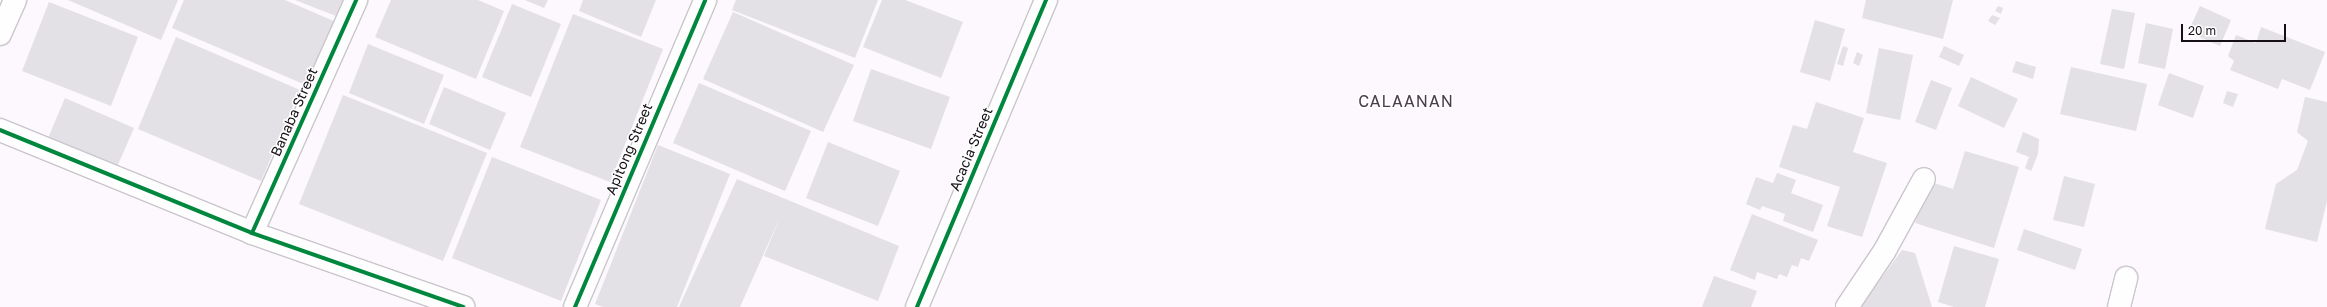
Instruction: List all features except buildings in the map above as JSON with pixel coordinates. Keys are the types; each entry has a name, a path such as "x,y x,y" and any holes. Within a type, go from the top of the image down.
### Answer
{"street":[{"path":"0,34 15,0"},
{"name":"Banaba Street","path":"252,233 356,0"},
{"name":"Apitong Street","path":"574,307 705,0"},
{"name":"Acacia Street","path":"917,307 1046,0"},
{"path":"0,130 252,233 463,307"},
{"path":"1847,307 1884,252 1924,179"},
{"path":"2119,307 2126,278"}],"cycle path":[{"path":"252,233 356,0"},
{"path":"575,307 705,0"},
{"path":"917,307 1046,0"},
{"path":"0,130 252,233 463,307"}],"district":[{"name":"CALAANAN","path":"1406,101"}]}
